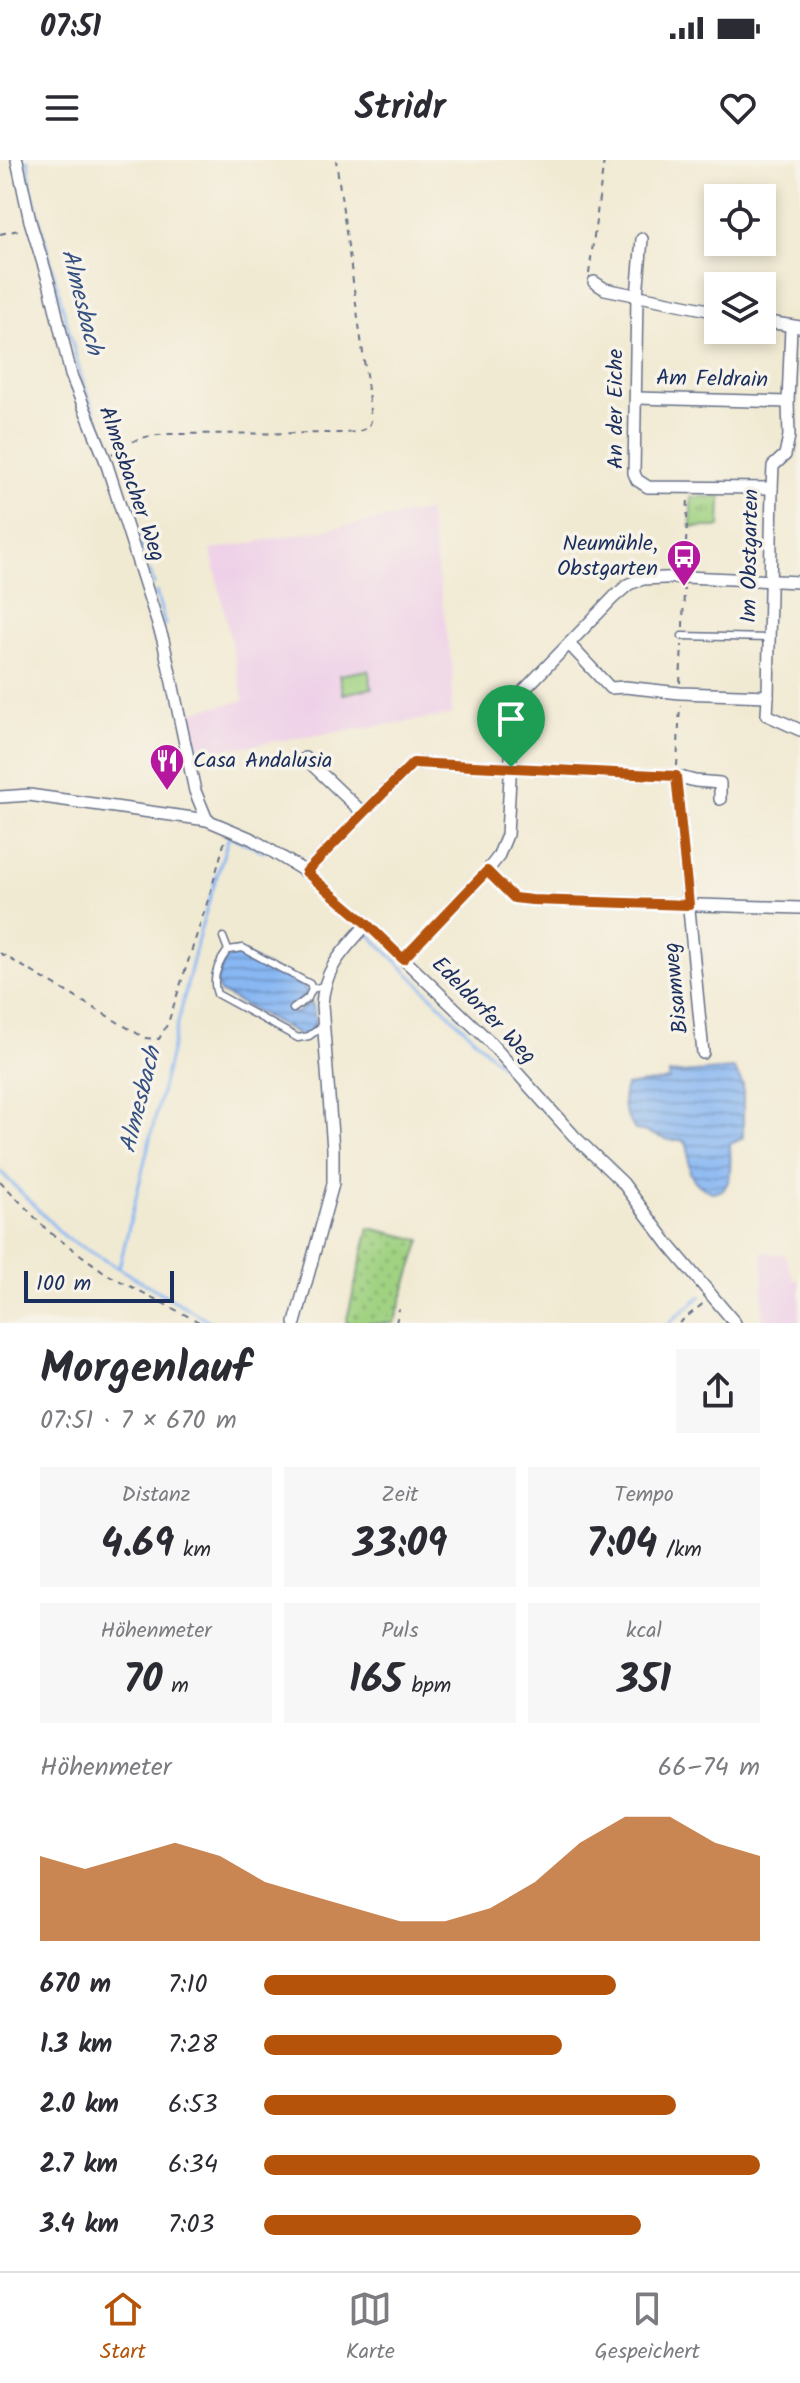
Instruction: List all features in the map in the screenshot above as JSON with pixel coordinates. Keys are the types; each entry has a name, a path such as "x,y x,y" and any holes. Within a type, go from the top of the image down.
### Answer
{"street":[{"name":"Almesbacher Weg","path":"17,160 71,375 105,459 163,640 195,791 207,820"},
{"name":"An der Eiche","path":"642,239 637,296 634,473 648,487 772,488"},
{"path":"594,282 605,289 704,309"},
{"path":"776,323 796,327"},
{"name":"Im Obstgarten","path":"768,696 773,466 785,455 789,436 788,402 796,327"},
{"name":"Am Feldrain","path":"636,398 788,402"},
{"path":"403,959 498,857 507,835 513,720 524,690 621,590 643,579 685,577 800,582"},
{"path":"569,644 610,688 768,696 767,715 800,730"},
{"path":"305,758 363,813"},
{"path":"306,872 413,763 676,776 695,781 722,777 720,799"},
{"name":"Bisamweg","path":"676,776 703,1053"},
{"name":"Edeldorfer Weg","path":"0,797 29,795 207,820 265,846 306,872 367,924 486,1038 574,1136 623,1183 669,1245 735,1323"},
{"path":"487,871 514,898 800,908"},
{"path":"295,1323 333,1184 324,1025 317,988 367,924"}],"lane":[{"path":"682,636 769,638"},
{"path":"223,937 228,950"},
{"path":"228,950 243,948 317,988 293,1009"},
{"path":"228,950 216,971 214,986 217,994 298,1038 309,1036 324,1025"}],"path":[{"path":"105,459 141,437 345,433 368,428 371,421 367,382 336,160"},
{"path":"594,282 589,266 604,160"},
{"path":"0,234 32,227"},
{"path":"0,953 145,1038 159,1039 168,1023 188,964 228,827"},
{"path":"0,1181 48,1231 107,1274 201,1323"},
{"path":"679,1323 712,1296"},
{"path":"396,1323 399,1309"}],"shaded area":[{"path":"428,511 453,671 451,715 191,754 183,713 244,701 211,550"},
{"path":"763,1252 785,1255 794,1280 800,1281 800,1323 763,1323"}],"green space":[{"path":"691,497 721,497 720,527 691,527"},
{"path":"368,670 372,688 343,694 339,675"},
{"path":"369,1228 421,1240 394,1323 346,1323"}],"water":[{"path":"244,954 305,988 307,994 291,1009 295,1014 310,1003 313,1005 314,1025 310,1032 300,1035 220,992 216,984 223,962"},
{"path":"734,1069 743,1085 743,1138 730,1144 728,1181 725,1187 715,1192 704,1189 691,1175 688,1148 684,1141 635,1130 624,1109 623,1099 626,1086 669,1080 669,1074"}],"waterway":[{"name":"Almesbach","path":"28,160 31,188 81,376 108,449"},
{"name":"Almesbach","path":"113,459 133,520"},
{"name":"Almesbach","path":"136,528 148,565"},
{"name":"Almesbach","path":"150,572 154,584"},
{"name":"Almesbach","path":"156,592 165,625"},
{"name":"Almesbach","path":"199,775 202,784"},
{"name":"Almesbach","path":"119,1268 200,931 229,836 264,852"},
{"path":"301,875 326,896"},
{"path":"341,909 358,924"},
{"path":"370,935 506,1070"},
{"path":"0,1171 65,1237 213,1323"},
{"path":"669,1323 701,1296"}],"place":[{"name":"Neumühle, Obstgarten","path":"684,588"},
{"name":"Casa Andalusia","path":"167,792"}],"route":[{"path":"413,763 511,767 676,776 689,905 514,898 487,871 403,959 306,872 413,763"}]}
